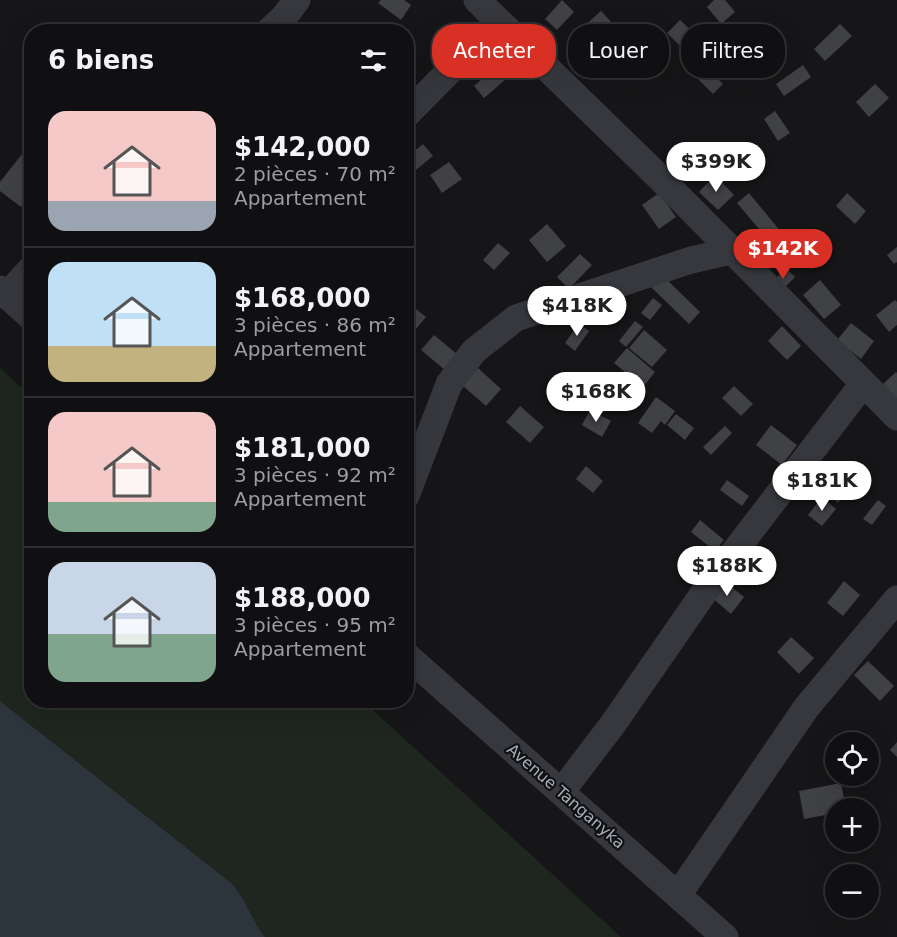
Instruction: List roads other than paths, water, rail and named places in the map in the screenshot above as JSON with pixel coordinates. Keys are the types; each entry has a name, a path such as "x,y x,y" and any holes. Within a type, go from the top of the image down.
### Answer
{"street":[{"path":"277,24 297,0"},
{"path":"477,0 665,183 897,417"},
{"path":"414,107 498,22"},
{"path":"414,475 449,384 474,351 516,318 691,260 731,250"},
{"path":"24,275 3,292 24,311"},
{"path":"562,791 613,724 712,582 863,384"},
{"path":"678,895 806,708 897,599"},
{"name":"Avenue Tanganyka","path":"414,663 725,937"}]}
